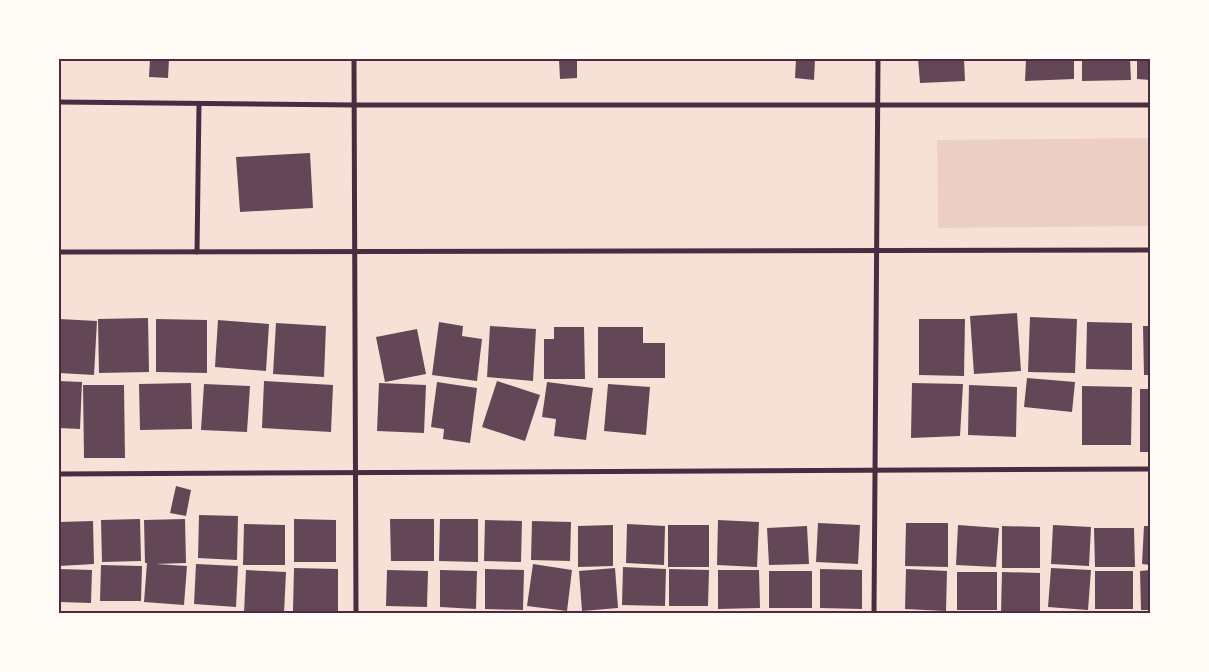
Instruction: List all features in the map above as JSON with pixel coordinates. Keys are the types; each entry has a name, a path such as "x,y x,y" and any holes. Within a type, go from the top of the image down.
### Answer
{"street":[{"path":"354,59 356,613"},
{"path":"874,613 878,59"},
{"path":"59,102 354,105 1150,105"},
{"path":"197,252 199,104"},
{"path":"59,252 1150,250"},
{"path":"59,474 1150,469"}],"shaded area":[{"path":"1150,138 1150,226 938,228 937,140"}],"building":[{"path":"150,59 169,59 168,78 149,77"},
{"path":"559,59 577,59 577,78 560,79"},
{"path":"796,59 815,59 814,80 795,78"},
{"path":"918,59 964,59 965,81 920,83"},
{"path":"1026,59 1074,59 1074,79 1025,81"},
{"path":"1082,59 1130,59 1131,80 1082,81"},
{"path":"1137,59 1150,59 1150,80 1137,79"},
{"path":"310,153 313,208 240,212 236,157"},
{"path":"1017,313 1021,371 974,374 970,316"},
{"path":"1030,317 1077,319 1075,373 1028,372"},
{"path":"148,318 149,372 99,373 98,319"},
{"path":"59,319 97,321 94,375 59,373"},
{"path":"156,319 207,320 207,373 156,372"},
{"path":"919,319 965,319 964,376 919,375"},
{"path":"218,320 269,324 266,371 215,367"},
{"path":"439,322 463,326 462,336 482,339 477,381 432,375"},
{"path":"1087,322 1132,323 1132,370 1086,369"},
{"path":"276,323 326,326 324,377 273,374"},
{"path":"490,326 536,329 533,381 487,377"},
{"path":"1143,326 1150,326 1150,375 1144,375"},
{"path":"554,327 584,327 585,379 544,379 544,339 554,339"},
{"path":"598,327 643,327 643,343 665,343 665,378 598,378"},
{"path":"417,329 426,374 385,382 376,337"},
{"path":"1027,378 1075,382 1072,412 1024,407"},
{"path":"59,381 82,382 80,429 59,428"},
{"path":"264,381 333,385 331,432 262,428"},
{"path":"497,381 540,395 525,441 482,427"},
{"path":"437,382 477,388 470,443 443,439 444,429 431,427"},
{"path":"547,382 593,388 586,440 554,436 556,419 542,417"},
{"path":"191,383 192,429 140,430 139,384"},
{"path":"379,383 426,385 424,433 377,431"},
{"path":"912,383 963,384 960,436 911,438"},
{"path":"204,384 250,386 247,432 201,430"},
{"path":"608,384 650,387 646,435 604,431"},
{"path":"83,385 124,385 125,458 84,458"},
{"path":"969,385 1017,387 1016,437 968,435"},
{"path":"1082,386 1132,387 1131,445 1082,445"},
{"path":"1140,389 1150,389 1150,452 1140,452"},
{"path":"176,486 191,490 186,516 170,513"},
{"path":"199,515 238,516 237,560 198,558"},
{"path":"140,519 141,561 102,562 101,520"},
{"path":"185,519 186,563 155,564 187,566 184,605 144,602 147,563 145,563 144,520"},
{"path":"294,519 336,520 336,562 294,562"},
{"path":"390,519 434,519 434,561 391,561"},
{"path":"440,519 478,519 478,562 439,561"},
{"path":"485,520 522,521 521,562 484,561"},
{"path":"718,520 759,522 757,567 717,565"},
{"path":"93,521 94,564 59,566 59,522"},
{"path":"532,521 571,522 570,561 531,560"},
{"path":"818,523 860,525 858,564 816,562"},
{"path":"906,523 948,523 948,567 905,566"},
{"path":"244,524 285,525 285,565 243,565"},
{"path":"627,524 665,526 664,565 626,563"},
{"path":"613,525 613,566 578,567 578,526"},
{"path":"668,525 709,525 709,567 668,567"},
{"path":"958,525 999,528 996,567 956,565"},
{"path":"1053,525 1091,527 1089,566 1051,564"},
{"path":"807,526 809,564 769,565 767,528"},
{"path":"1002,526 1040,527 1040,568 1002,568"},
{"path":"1144,526 1150,526 1150,565 1142,564"},
{"path":"1094,528 1134,528 1135,567 1095,567"},
{"path":"196,564 238,566 236,607 194,604"},
{"path":"533,564 572,570 567,611 527,606"},
{"path":"101,565 142,566 141,601 100,601"},
{"path":"623,567 666,569 665,606 622,605"},
{"path":"294,568 338,569 338,612 293,611"},
{"path":"615,568 618,608 582,611 579,571"},
{"path":"1051,568 1091,570 1088,610 1048,607"},
{"path":"59,569 92,570 91,603 59,602"},
{"path":"485,569 524,570 523,610 485,609"},
{"path":"669,569 709,570 708,606 669,606"},
{"path":"820,569 862,570 862,609 820,608"},
{"path":"906,569 947,571 946,611 905,609"},
{"path":"246,570 286,572 284,613 244,613"},
{"path":"387,570 428,571 427,607 386,606"},
{"path":"440,570 477,571 476,609 440,607"},
{"path":"718,570 759,570 760,608 718,609"},
{"path":"1150,570 1150,610 1141,610 1140,571"},
{"path":"769,571 812,571 812,608 769,608"},
{"path":"1095,571 1133,571 1133,609 1095,609"},
{"path":"957,572 997,572 997,610 957,610"},
{"path":"1002,572 1040,573 1040,613 1001,613"}]}
